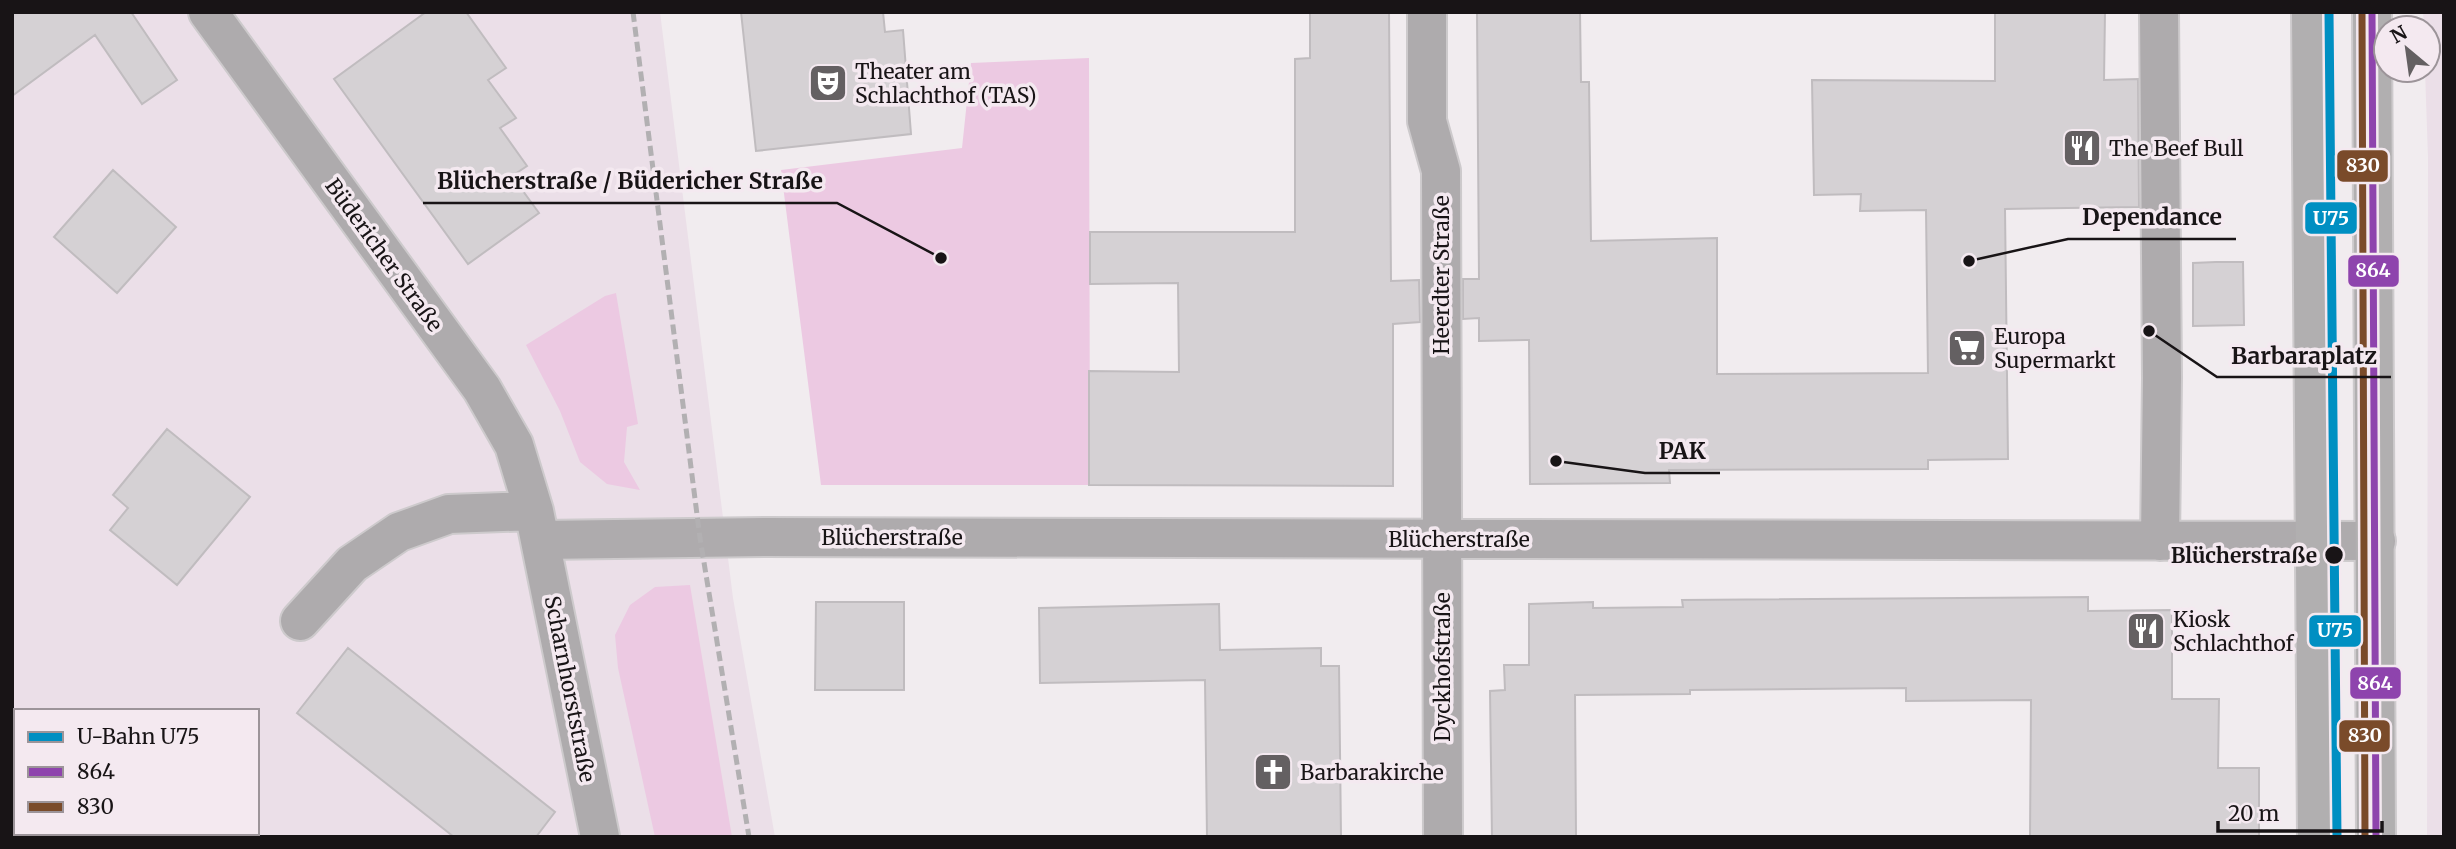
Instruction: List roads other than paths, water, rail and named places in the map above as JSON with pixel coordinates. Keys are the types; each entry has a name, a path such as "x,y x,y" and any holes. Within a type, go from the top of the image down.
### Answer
{"main road":[{"path":"2311,12 2317,837"},
{"path":"2372,12 2376,837"}],"street":[{"name":"Büdericher Straße","path":"208,12 482,389 514,444 537,526"},
{"name":"Heerdter Straße","path":"1427,12 1427,121 1441,171 1442,539"},
{"path":"2159,12 2162,378 2160,541"},
{"path":"300,621 352,565 399,532 449,514 537,526"},
{"name":"Blücherstraße","path":"537,526 764,537 2376,541"},
{"name":"Scharnhorststraße","path":"537,526 600,837"},
{"name":"Dyckhofstraße","path":"1442,539 1443,837"}],"railway":[{"path":"633,12 700,538 749,837"}],"metro line":[{"name":"U75","path":"2329,12 2337,837"}],"place":[{"name":"Theater am Schlachthof (TAS)","path":"828,83"},
{"name":"The Beef Bull","path":"2082,148"},
{"name":"Blücherstraße / Büdericher Straße","path":"941,258"},
{"name":"Dependance","path":"1969,261"},
{"name":"Barbaraplatz","path":"2149,331"},
{"name":"Europa Supermarkt","path":"1967,348"},
{"name":"PAK","path":"1556,461"},
{"name":"Blücherstraße","path":"2334,555"},
{"name":"Kiosk Schlachthof","path":"2146,631"},
{"name":"Barbarakirche","path":"1273,772"}]}
